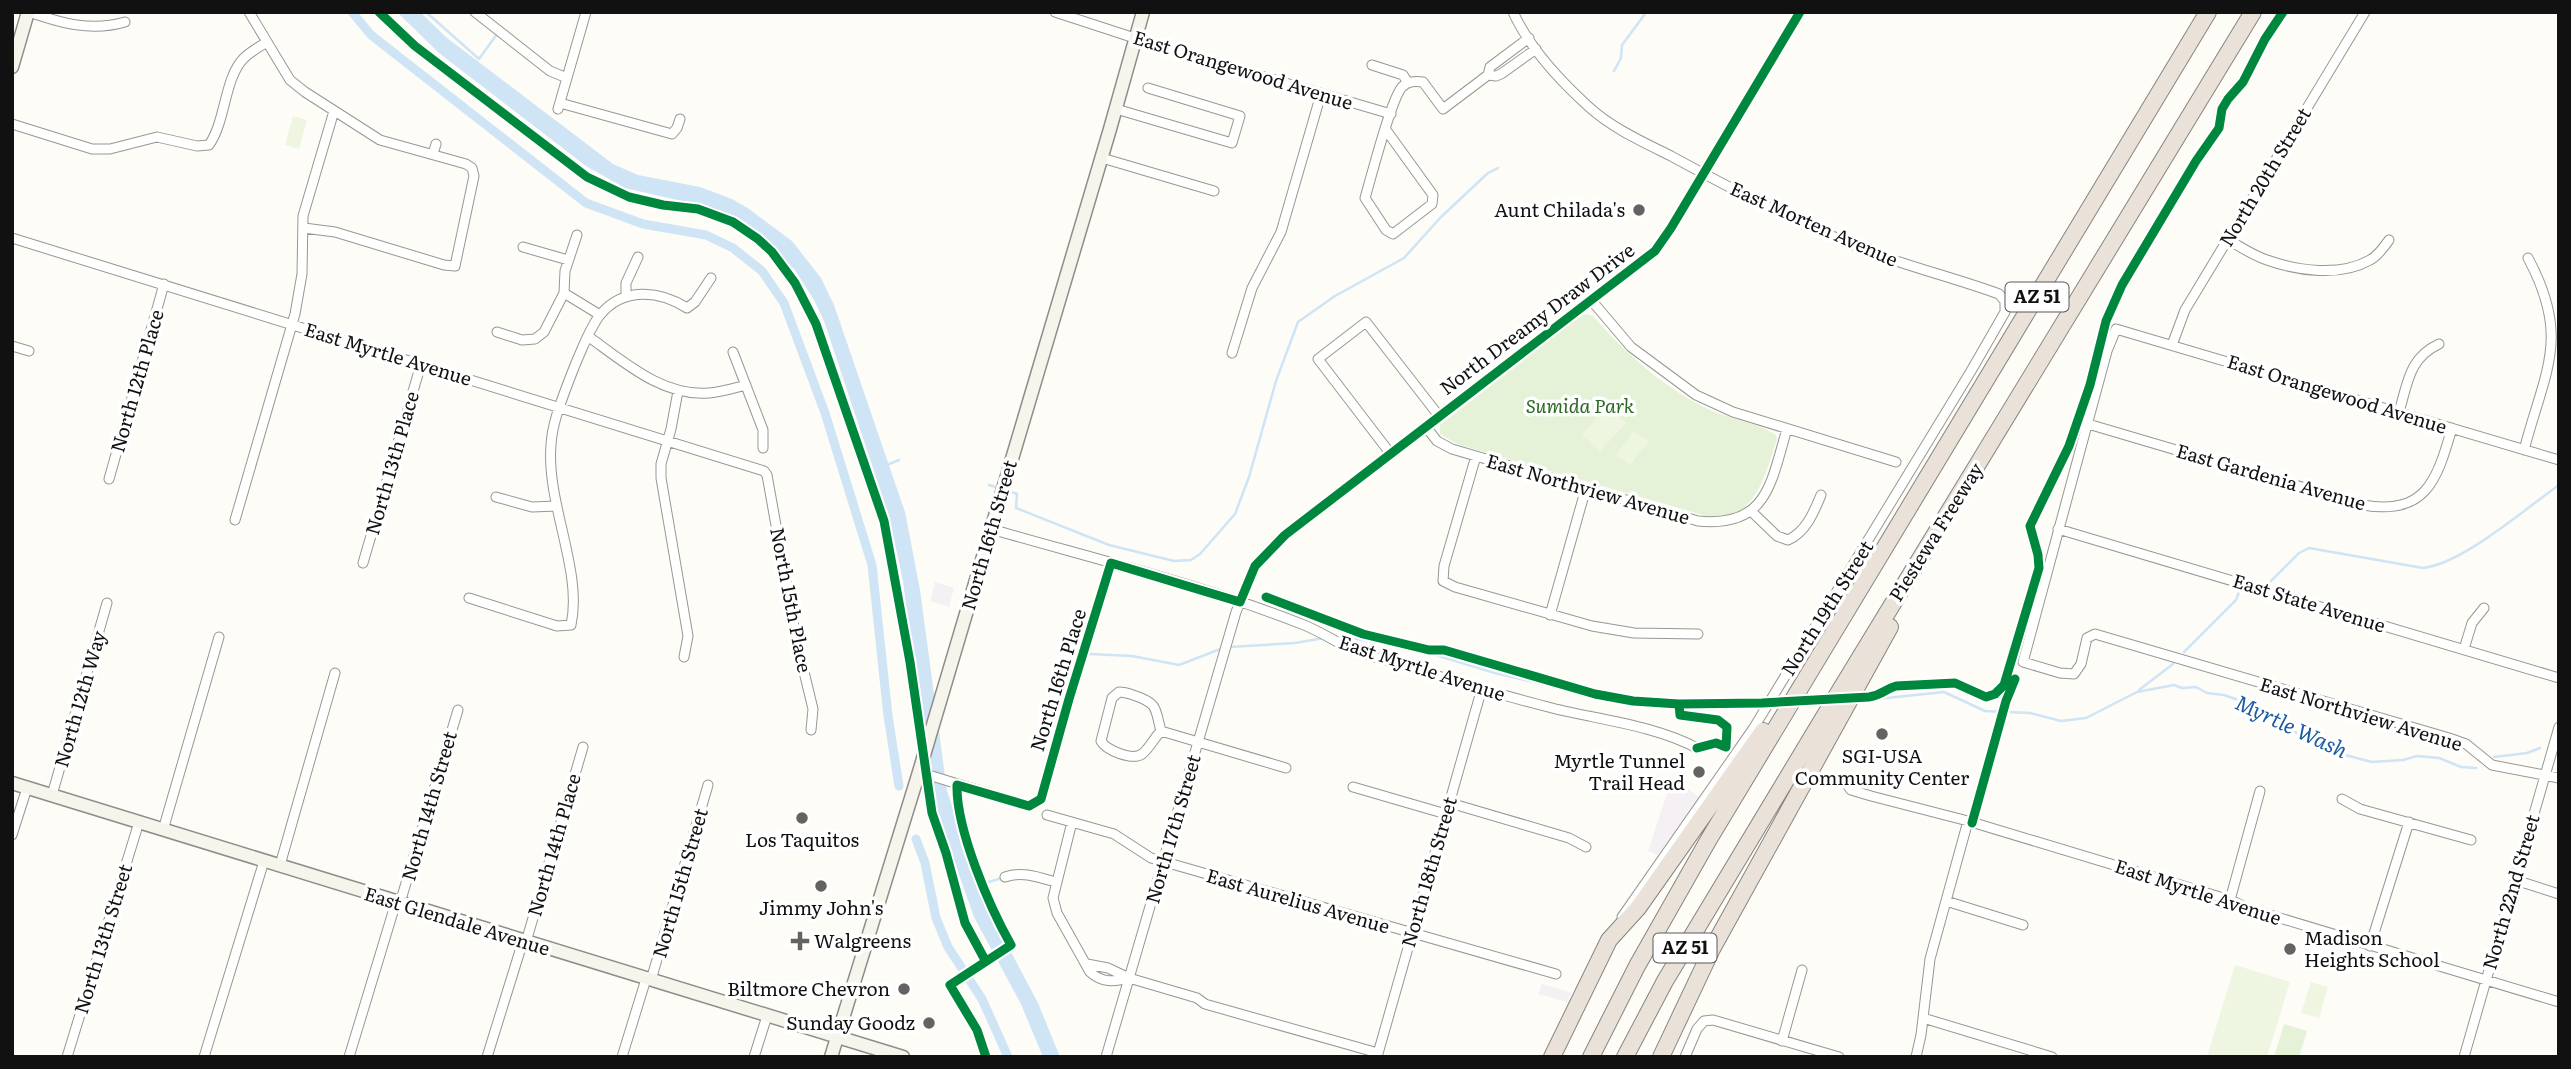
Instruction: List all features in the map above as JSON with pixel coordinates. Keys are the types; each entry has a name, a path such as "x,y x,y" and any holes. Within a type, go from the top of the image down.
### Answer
{"highway":[{"name":"Piestewa Freeway","path":"1591,1057 1637,966 1709,839 2208,12"},
{"name":"Piestewa Freeway","path":"1625,1057 1692,937 1899,591 2253,12"},
{"path":"1552,1057 1609,940 1654,886 1762,733 1831,624 1865,582"},
{"path":"1661,1057 1719,937 1891,625 1899,591"}],"main road":[{"path":"12,67 17,33 28,12"},
{"name":"North 16th Street","path":"831,1057 918,776 1143,12"},
{"name":"East Glendale Avenue","path":"12,783 903,1057"}],"street":[{"path":"28,12 87,28 110,27 125,22"},
{"path":"249,12 290,80 334,111 380,140 472,168 474,176 456,266 444,265 335,232 304,228"},
{"path":"475,12 550,71 567,78"},
{"path":"586,12 559,106 672,134 680,118"},
{"name":"East Orangewood Avenue","path":"1055,12 1391,114"},
{"name":"East Morten Avenue","path":"1513,12 1554,72 1590,108 1619,128 1771,208 1855,245 1999,294 2006,302"},
{"name":"North Dreamy Draw Drive","path":"1240,602 1255,566 1270,548 1515,354 1592,301 1655,251 1800,12"},
{"name":"North 20th Street","path":"2172,345 2185,310 2365,12"},
{"path":"1386,130 1433,195 1432,204 1393,234 1386,230 1365,198 1386,130 1391,114 1400,89 1413,81 1423,82 1444,109 1488,75 1490,66 1529,38"},
{"path":"12,124 92,149 110,149 156,137 197,146 209,145 215,136 234,74 242,60 267,42"},
{"path":"1488,75 1501,74 1536,49"},
{"path":"1372,65 1403,75 1408,83"},
{"path":"1116,109 1232,143 1240,116 1148,88"},
{"path":"1232,353 1252,288 1281,232 1321,94"},
{"path":"236,520 292,324 302,274 303,216 334,111"},
{"path":"433,155 436,144"},
{"path":"1102,158 1214,191"},
{"path":"497,332 522,340 536,339 544,332 564,293 568,260 577,235"},
{"name":"East Myrtle Avenue","path":"12,237 764,471"},
{"path":"2228,240 2264,260 2292,268 2320,270 2346,268 2371,260 2389,240"},
{"path":"523,247 568,260"},
{"path":"626,296 626,283 638,257"},
{"path":"2524,450 2551,360 2553,339 2552,314 2546,292 2528,258"},
{"path":"469,598 557,626 571,625 574,596 556,506 551,443 574,365 600,315 626,296 646,293 674,300 687,308 695,302 711,278"},
{"name":"North 12th Place","path":"109,479 164,284"},
{"path":"564,293 600,315"},
{"path":"1592,301 1632,347 1674,382 1696,396 1733,412 1896,462"},
{"name":"North 19th Street","path":"1609,940 1629,903 1753,729 1786,676 1971,371 2005,312 2006,302"},
{"path":"1390,453 1318,359 1366,322 1439,416"},
{"name":"East Orangewood Avenue","path":"2088,424 2107,351 2116,329 2559,460"},
{"path":"589,337 651,380 678,391 711,393 746,385"},
{"path":"2399,412 2416,362 2424,351 2439,344"},
{"path":"12,346 29,351"},
{"path":"733,352 762,430 763,448"},
{"name":"North 13th Place","path":"363,563 421,364"},
{"path":"678,391 661,464 661,478 688,636 684,657"},
{"path":"2058,529 2088,424"},
{"name":"East Gardenia Avenue","path":"2088,424 2383,509 2413,501 2431,484 2442,461 2452,428"},
{"name":"East Northview Avenue","path":"1426,427 1437,441 1452,449 1698,521 1724,521 1751,511"},
{"path":"1787,429 1766,494 1751,511 1777,536 1788,541 1802,530 1815,511 1821,495"},
{"path":"1476,456 1444,566 1443,581 1455,587 1592,626 1623,632 1698,634"},
{"name":"North 15th Place","path":"764,471 767,475 797,643 813,709 811,730"},
{"path":"1550,615 1586,488"},
{"path":"496,497 532,507 556,506"},
{"name":"East Myrtle Avenue","path":"991,529 1240,602 1305,625 1349,649 1552,708 1634,727 1683,741 1697,748"},
{"name":"East Northview Avenue","path":"2058,529 2023,662 2060,673 2074,674 2081,664 2087,638 2095,634 2449,737 2466,744 2492,765 2559,778"},
{"name":"East State Avenue","path":"2058,529 2559,678"},
{"name":"North 16th Place","path":"918,776 1029,806 1041,799 1111,563"},
{"name":"North 17th Street","path":"1106,1057 1240,602"},
{"name":"North 12th Way","path":"52,795 107,603"},
{"path":"2464,649 2472,623 2484,607"},
{"path":"163,830 219,637"},
{"path":"279,865 335,673"},
{"name":"North 18th Street","path":"1378,1055 1482,688"},
{"path":"1119,692 1152,701 1161,732 1142,754 1135,756 1110,749 1101,741 1112,698 1119,692"},
{"name":"North 14th Street","path":"349,1057 458,709"},
{"name":"North 22nd Street","path":"2463,1057 2559,727"},
{"path":"1161,732 1286,768"},
{"name":"North 14th Place","path":"487,1057 583,747"},
{"name":"East Myrtle Avenue","path":"1842,778 1851,790 1968,821 2559,1002"},
{"name":"North 15th Street","path":"622,1057 649,979 708,785"},
{"path":"1353,787 1446,814"},
{"path":"12,835 27,788"},
{"path":"2230,900 2260,791"},
{"path":"2342,799 2360,808 2471,840"},
{"path":"1450,803 1569,838 1586,846"},
{"name":"East Aurelius Avenue","path":"1047,814 1114,834 1138,851 1163,862 1556,974"},
{"path":"1916,1057 1930,959 1968,821"},
{"name":"North 13th Street","path":"67,1057 139,822"},
{"path":"1072,822 1055,882 1054,906 1087,964 1108,968 1129,978 1197,998 1205,1004 1378,1055"},
{"path":"2370,946 2409,822"},
{"path":"205,1057 264,860"},
{"path":"1005,877 1027,874 1055,882"},
{"path":"2515,880 2559,894"},
{"path":"1946,901 2023,925"},
{"path":"1782,1041 1802,970"},
{"path":"754,1057 767,1016"},
{"path":"1923,1018 2052,1057"},
{"path":"1685,1057 1697,1029 1704,1021 1713,1020 1839,1057"}],"shaded area":[{"path":"935,582 954,588 949,607 930,601"},
{"path":"1671,781 1680,783 1699,797 1658,855 1648,851"},
{"path":"1542,984 1572,993 1567,1002 1538,994"}],"green space":[{"path":"293,116 307,120 299,149 285,145"},
{"name":"Sumida Park","path":"1588,314 1633,357 1677,392 1710,410 1761,427 1776,435 1768,467 1756,494 1747,504 1736,512 1723,516 1706,516 1457,444 1440,434 1440,425 1582,315"},
{"path":"1608,406 1626,423 1600,451 1582,435"},
{"path":"1633,431 1648,443 1630,465 1616,455"},
{"path":"2235,965 2290,982 2267,1057 2207,1057"},
{"path":"2311,982 2328,987 2319,1018 2301,1013"},
{"path":"2284,1024 2307,1031 2299,1057 2274,1057"}],"water":[{"path":"397,12 420,12 447,38 613,164 638,175 700,187 732,199 749,209 792,241 821,278 834,305 905,512 920,590 947,791 986,905 1038,1003 1060,1057 1043,1057 1021,1004 974,917 934,804 913,676 903,581 889,516 824,321 795,270 762,237 738,220 699,205 625,188 586,166 439,53"}],"waterway":[{"path":"352,12 371,35 586,203 643,224 706,235 733,248 762,271 784,303 825,413 872,565 888,716 899,786"},
{"path":"426,12 479,59 497,34"},
{"path":"1614,71 1621,58 1622,45 1645,14"},
{"path":"1005,490 1017,494 1016,508 1109,545 1174,561 1191,560 1200,554 1235,514 1249,477 1276,381 1298,322 1335,296 1404,258 1441,217 1488,173 1498,168"},
{"name":"Myrtle Wash","path":"889,464 899,460"},
{"path":"989,485 999,488"},
{"path":"2270,582 2299,553 2309,548 2423,568 2439,564 2474,546 2559,485"},
{"path":"2184,652 2236,600 2239,592"},
{"name":"Myrtle Wash","path":"1334,637 1426,652 1495,673 1633,705 1711,709 1760,706"},
{"name":"Myrtle Wash","path":"1230,647 1295,643 1324,638"},
{"name":"Myrtle Wash","path":"1090,654 1132,656 1179,665 1223,648"},
{"path":"2139,690 2173,664"},
{"name":"Myrtle Wash","path":"1867,700 1944,692 1985,711 2030,713 2061,721 2086,718 2137,692 2174,685 2182,688 2196,687 2207,693 2224,695 2261,708 2301,736 2315,742 2325,742 2345,755 2372,762 2403,760 2417,756 2439,758 2461,767 2476,768"},
{"name":"Myrtle Wash","path":"2494,757 2527,753 2540,748"},
{"path":"916,839 925,863 936,918 948,947 982,999 1008,1057"},
{"path":"979,885 1002,878"}],"cycle path":[{"path":"379,12 415,46 587,177 629,197 698,209 733,222 772,252 795,283 816,324 884,521 910,662 932,813 965,923 985,960"},
{"path":"986,1057 977,1030 950,985 1011,945 975,867 962,823 957,785 1029,806 1041,799 1111,563 1240,602 1255,566 1285,535 1655,251 1800,12"},
{"path":"1697,748 1716,743 1726,747 1727,727 1718,720 1680,715 1679,704 1869,697 1896,686 1955,683 1986,697 1995,694 2004,685 2039,568 2030,526 2069,446 2090,385 2106,321 2122,285 2196,161 2219,128 2222,109 2243,82 2265,39 2283,12"},
{"path":"1266,597 1363,634 1429,650 1444,650 1595,694 1633,701 1679,704"},
{"path":"1972,823 2006,701 2015,679"}],"place":[{"name":"Aunt Chilada's","path":"1639,210"},
{"name":"SGI-USA Community Center","path":"1882,734"},
{"name":"Myrtle Tunnel Trail Head","path":"1699,772"},
{"name":"Los Taquitos","path":"802,818"},
{"name":"Jimmy John's","path":"821,886"},
{"name":"Walgreens","path":"800,941"},
{"name":"Madison Heights School","path":"2290,949"},
{"name":"Biltmore Chevron","path":"904,989"},
{"name":"Sunday Goodz","path":"929,1023"}]}
